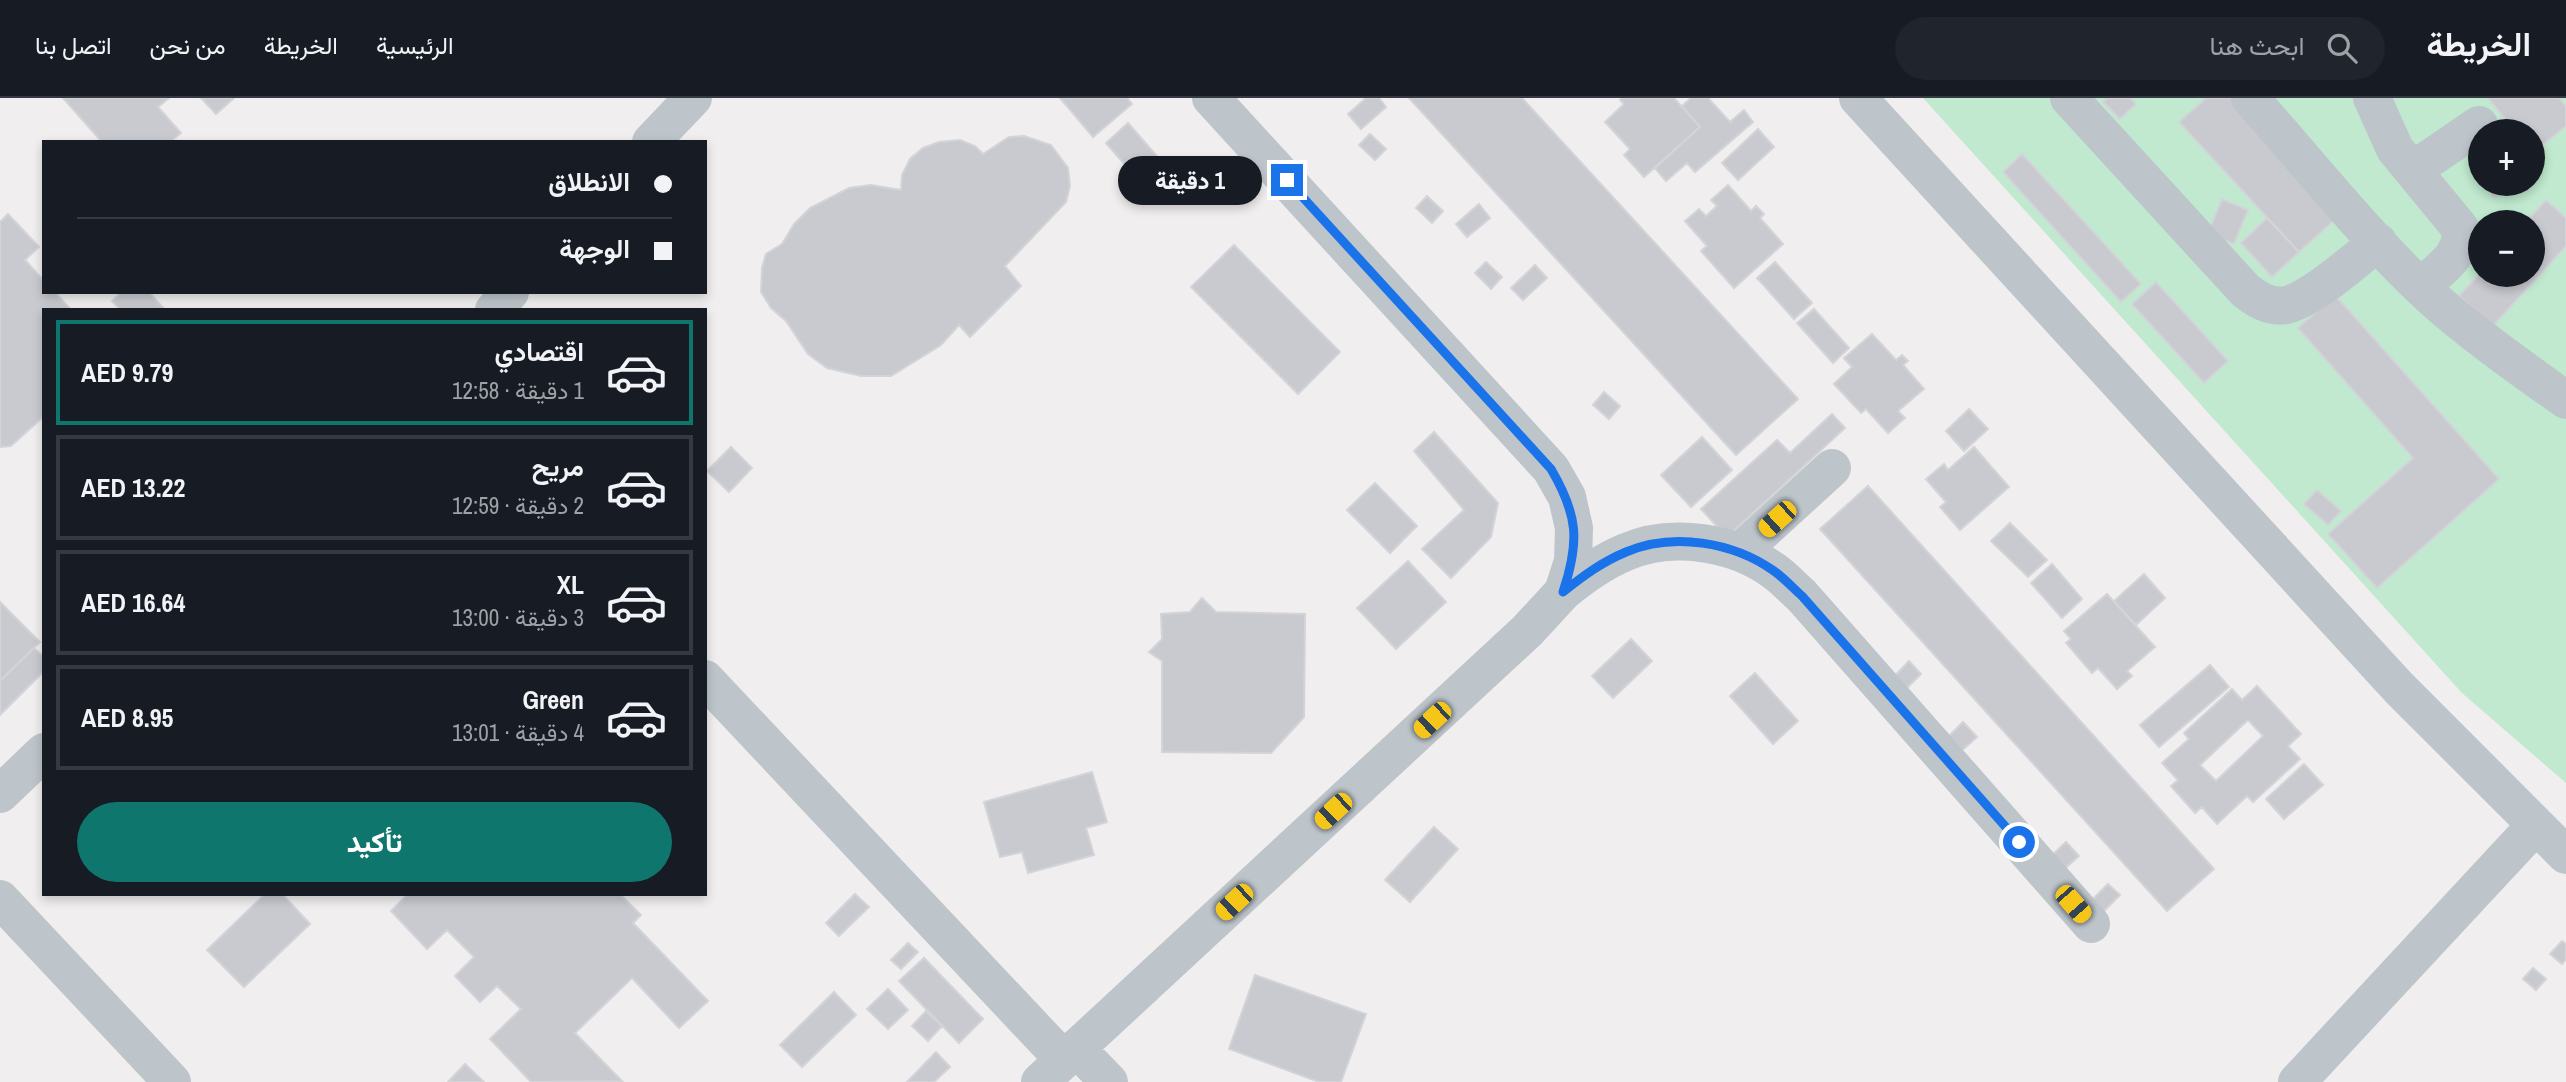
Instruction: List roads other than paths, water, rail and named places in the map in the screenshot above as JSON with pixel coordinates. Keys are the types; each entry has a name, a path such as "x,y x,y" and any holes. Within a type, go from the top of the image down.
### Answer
{"street":[{"path":"1211,98 1551,469 1567,497 1574,528 1573,561 1563,592"},
{"path":"1858,98 2399,688 2566,855"},
{"path":"2069,98 2245,290 2263,303 2285,305 2295,302 2378,242"},
{"path":"2250,98 2378,242 2445,308 2508,360 2566,400"},
{"path":"2371,98 2395,149 2460,228 2461,237 2455,255 2422,286"},
{"path":"654,140 682,102"},
{"path":"2413,170 2468,132"},
{"path":"496,308 508,294"},
{"path":"1740,552 1832,468"},
{"path":"1060,1063 1490,666 1563,592 1594,568 1628,551 1665,542 1703,543 1740,552 1774,571 1802,596 2091,925"},
{"path":"707,681 1060,1063 1108,1082"},
{"path":"0,794 42,754"},
{"path":"2297,1082 2535,826"},
{"path":"0,899 159,1078"}]}
